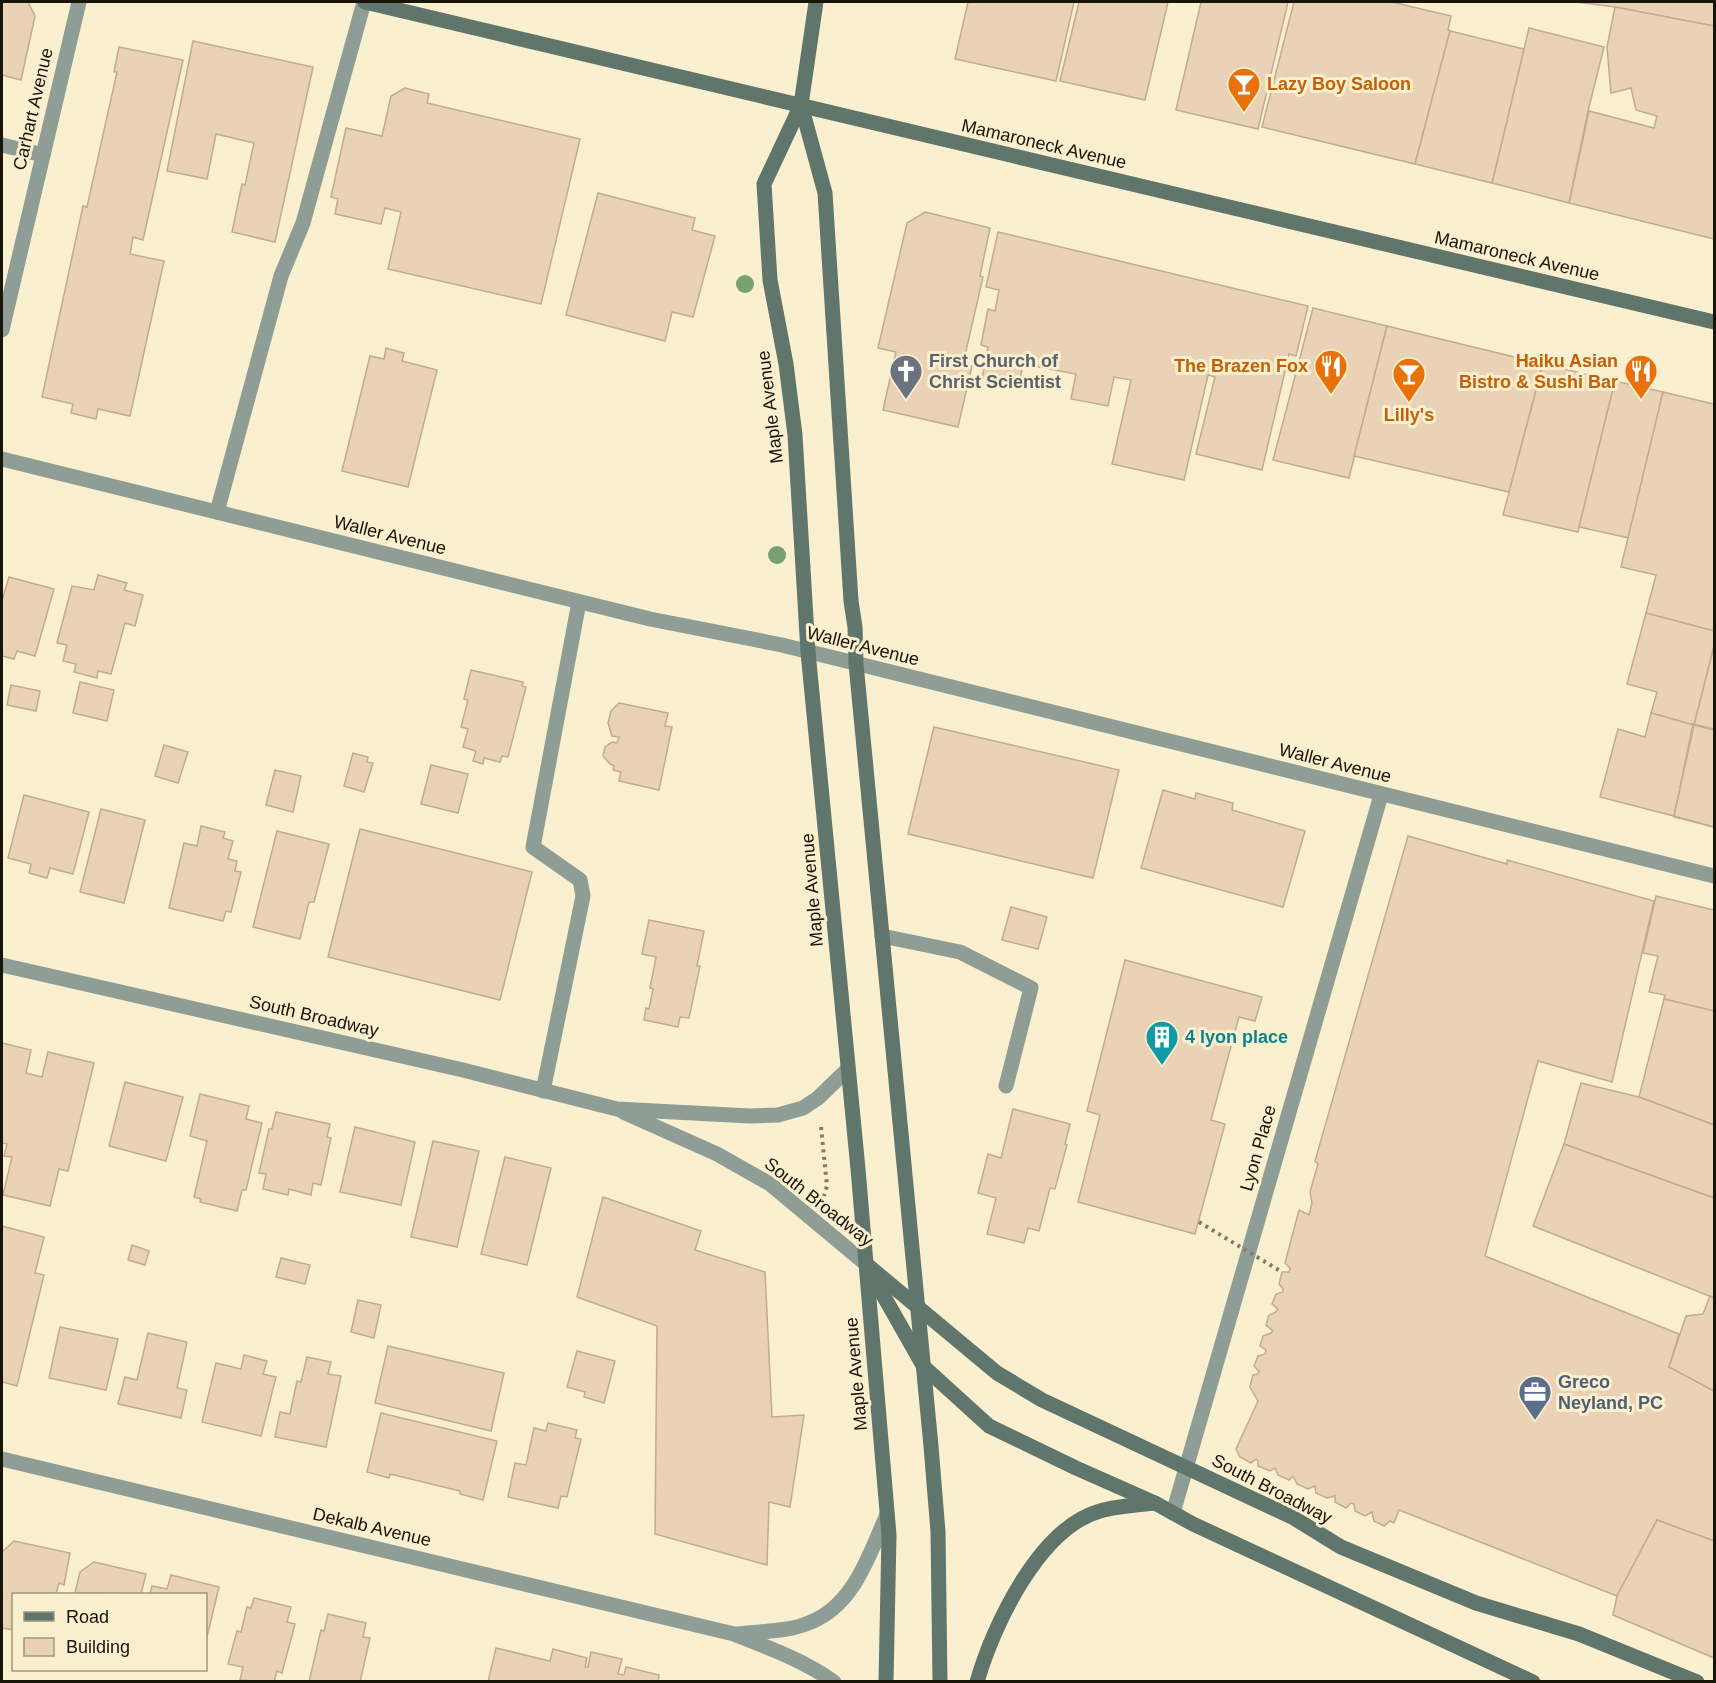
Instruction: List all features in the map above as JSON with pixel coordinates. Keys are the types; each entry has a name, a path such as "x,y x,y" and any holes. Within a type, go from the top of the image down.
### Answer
{"main road":[{"name":"Mamaroneck Avenue","path":"364,2 1714,322"},
{"name":"Maple Avenue","path":"816,2 801,105 764,184 770,280 786,364 795,435 808,652 866,1264 889,1535 886,1682"},
{"name":"Maple Avenue","path":"801,105 825,193 838,420 856,664 938,1532 940,1682"},
{"name":"South Broadway","path":"866,1264 1006,1378 1042,1400 1294,1518 1341,1547 1476,1603 1579,1634 1697,1682"},
{"name":"South Broadway","path":"866,1264 924,1367 989,1426 1533,1682"},
{"path":"977,1682 984,1658 1010,1601 1032,1564 1058,1537 1100,1511 1155,1503"}],"street":[{"name":"Carhart Avenue","path":"2,330 79,2"},
{"path":"217,512 281,276 303,223 364,2"},
{"path":"2,145 43,155"},
{"name":"Waller Avenue","path":"2,459 579,602 808,652 1714,876"},
{"path":"543,1090 583,896 580,880 533,847 579,602"},
{"name":"Lyon Place","path":"1173,1513 1381,795"},
{"path":"882,936 960,952 1031,988 1006,1086"},
{"name":"South Broadway","path":"2,965 452,1067 617,1110 717,1154 770,1184 866,1264"},
{"name":"South Broadway","path":"617,1110 750,1116 778,1115 803,1108 818,1098 848,1069"},
{"name":"Dekalb Avenue","path":"2,1459 734,1634 785,1654 816,1669 834,1682"},
{"name":"Dekalb Avenue","path":"734,1634 786,1629 811,1622 828,1612 848,1595 857,1582 887,1515"}],"path":[{"path":"820,1117 827,1186 822,1199"},
{"path":"1198,1222 1282,1272"}],"building":[{"path":"2,2 28,2 35,16 21,80 2,75"},
{"path":"968,2 1074,2 1056,81 955,59"},
{"path":"1079,2 1168,2 1145,100 1060,81"},
{"path":"1201,2 1288,2 1258,129 1176,110"},
{"path":"1294,2 1392,2 1451,16 1448,30 1450,31 1415,164 1262,127"},
{"path":"1576,2 1714,2 1714,26 1615,7"},
{"path":"1615,7 1714,26 1714,239 1569,203 1589,111 1654,128 1657,116 1636,110 1631,88 1611,93 1607,47"},
{"path":"1529,28 1604,47 1569,203 1492,183"},
{"path":"1450,31 1524,49 1492,183 1415,164"},
{"path":"193,41 313,67 275,242 232,232 242,184 245,185 254,143 216,134 207,179 167,171"},
{"path":"119,47 183,60 143,240 133,237 130,254 164,261 130,416 98,409 96,419 71,413 73,404 42,397 83,206 87,207 117,72 114,72"},
{"path":"405,88 429,94 427,103 580,139 541,304 388,269 401,212 385,208 381,224 335,214 338,199 331,197 346,128 382,136 391,96"},
{"path":"598,193 695,218 692,230 715,236 693,317 672,312 665,341 566,315"},
{"path":"925,212 990,228 980,276 983,277 963,364 972,366 958,427 883,410 896,352 878,348 907,223"},
{"path":"998,232 1308,306 1296,356 1289,354 1262,470 1196,454 1215,377 1208,375 1184,480 1112,464 1131,380 1114,377 1108,406 1071,399 1076,374 1023,364 1019,385 982,378 988,347 981,345 988,309 995,311 999,290 986,287"},
{"path":"1313,308 1387,326 1349,478 1273,460"},
{"path":"1387,326 1543,364 1509,492 1354,456"},
{"path":"386,348 404,353 402,361 437,370 408,487 342,471 370,356 384,359"},
{"path":"1543,364 1615,381 1578,532 1503,515"},
{"path":"1615,381 1663,392 1629,538 1579,527"},
{"path":"1663,392 1714,404 1714,631 1646,613 1656,575 1621,567"},
{"path":"98,575 127,583 124,590 143,595 135,626 125,623 111,674 98,671 97,678 74,672 76,664 63,661 67,645 57,643 72,586 94,590"},
{"path":"9,577 54,589 35,656 17,651 14,659 2,656 2,600"},
{"path":"1646,613 1714,631 1714,646 1694,725 1651,713 1657,692 1627,684"},
{"path":"1714,646 1714,730 1694,725"},
{"path":"471,670 523,682 522,686 526,687 508,757 502,756 500,762 484,758 483,764 473,761 476,751 463,747 468,729 461,727 468,700 464,699"},
{"path":"80,682 114,690 107,721 73,713"},
{"path":"11,685 40,691 36,711 7,705"},
{"path":"619,703 668,713 665,726 672,727 659,790 619,781 621,772 613,770 614,766 603,756 605,747 612,742 617,743 619,737 612,736 608,723 611,711"},
{"path":"1651,713 1694,725 1674,816 1600,797 1618,729 1645,737"},
{"path":"1693,724 1714,729 1714,827 1674,817"},
{"path":"1694,725 1714,730 1714,827 1674,816"},
{"path":"934,727 1119,770 1093,878 908,834"},
{"path":"164,745 188,752 178,783 155,776"},
{"path":"353,753 368,757 367,762 373,763 364,792 344,786"},
{"path":"431,765 468,774 458,813 421,804"},
{"path":"275,770 301,776 293,812 266,805"},
{"path":"1163,790 1195,799 1196,793 1233,803 1232,810 1305,831 1283,907 1141,868"},
{"path":"24,795 89,812 73,874 50,868 47,878 29,873 31,864 8,858"},
{"path":"101,809 145,820 124,903 80,892"},
{"path":"201,826 225,832 223,838 233,841 228,859 237,861 235,871 241,872 231,912 226,911 223,921 169,908 184,843 197,846"},
{"path":"360,829 532,872 500,1000 328,957"},
{"path":"277,831 329,844 314,902 309,902 300,939 253,927"},
{"path":"1408,836 1507,864 1507,860 1654,901 1612,1082 1538,1061 1485,1256 1679,1334 1669,1367 1714,1391 1714,1541 1657,1520 1617,1596 1399,1510 1394,1523 1390,1521 1384,1526 1374,1521 1372,1512 1365,1516 1355,1511 1354,1504 1351,1503 1346,1508 1335,1502 1335,1496 1327,1498 1316,1493 1315,1486 1308,1489 1297,1484 1293,1476 1289,1480 1278,1475 1275,1468 1270,1471 1258,1466 1256,1459 1251,1463 1240,1457 1236,1449 1258,1401 1250,1387 1253,1375 1258,1374 1259,1371 1254,1366 1258,1356 1265,1354 1266,1350 1260,1346 1263,1336 1273,1331 1266,1325 1269,1315 1278,1309 1272,1304 1276,1294 1283,1292 1279,1284 1282,1272 1289,1272 1290,1268 1285,1263 1299,1210 1309,1215 1312,1203 1310,1192 1318,1164 1315,1161"},
{"path":"1656,896 1714,910 1714,1011 1664,999 1665,995 1649,992 1658,956 1643,953"},
{"path":"1011,907 1047,917 1038,949 1002,940"},
{"path":"649,920 704,931 697,966 700,966 689,1018 680,1017 678,1027 644,1020 653,989 650,988 656,957 642,954"},
{"name":"4 lyon place","path":"1125,960 1262,997 1255,1021 1239,1017 1211,1120 1225,1124 1195,1234 1078,1202 1100,1115 1087,1111"},
{"path":"1664,999 1714,1011 1714,1125 1639,1097"},
{"path":"2,1043 31,1050 26,1073 42,1077 48,1052 94,1063 68,1171 59,1169 50,1206 3,1195 12,1157 4,1156 7,1144 2,1143"},
{"path":"125,1082 183,1097 166,1161 109,1146"},
{"path":"1581,1083 1639,1097 1714,1125 1714,1198 1564,1144"},
{"path":"200,1094 249,1106 246,1119 262,1123 246,1190 242,1190 237,1211 200,1202 201,1199 194,1197 207,1141 190,1136"},
{"path":"1013,1109 1070,1124 1055,1189 1050,1188 1039,1231 1028,1228 1024,1243 987,1234 996,1198 978,1193 988,1154 1001,1158"},
{"path":"276,1112 330,1124 327,1137 331,1138 321,1185 313,1183 311,1195 289,1189 288,1195 263,1189 266,1174 259,1173 269,1129 272,1129"},
{"path":"355,1127 415,1142 401,1205 340,1192"},
{"path":"433,1141 479,1151 457,1247 411,1237"},
{"path":"1564,1144 1714,1198 1714,1298 1533,1226"},
{"path":"505,1157 551,1168 527,1265 481,1254"},
{"path":"603,1197 701,1231 695,1250 765,1272 772,1417 804,1415 790,1507 769,1502 767,1565 655,1534 657,1326 577,1297"},
{"path":"2,1226 44,1237 35,1273 44,1275 17,1386 2,1382"},
{"path":"132,1245 149,1251 145,1265 128,1260"},
{"path":"281,1258 310,1265 305,1284 276,1277"},
{"path":"1710,1296 1714,1298 1714,1391 1669,1367 1686,1316 1703,1314"},
{"path":"358,1300 381,1305 374,1338 351,1332"},
{"path":"60,1327 118,1339 106,1390 49,1378"},
{"path":"148,1333 187,1342 177,1388 187,1390 181,1418 118,1404 125,1377 137,1380"},
{"path":"388,1346 504,1373 491,1431 375,1403"},
{"path":"577,1351 615,1361 604,1403 584,1397 585,1392 567,1387"},
{"path":"244,1355 267,1361 263,1374 276,1377 261,1436 202,1422 216,1363 241,1369"},
{"path":"307,1357 331,1362 328,1374 341,1376 326,1447 275,1437 280,1412 290,1414 297,1381 301,1382"},
{"path":"381,1413 497,1441 483,1500 460,1494 460,1491 390,1474 389,1478 367,1472"},
{"path":"548,1423 577,1430 575,1438 581,1439 567,1497 561,1496 558,1508 508,1497 515,1463 526,1465 534,1428 546,1431"},
{"path":"1657,1520 1714,1541 1714,1658 1613,1615 1617,1596"},
{"path":"14,1541 70,1553 64,1585 59,1583 56,1593 12,1593 12,1630 2,1628 2,1552"},
{"path":"94,1562 146,1574 141,1593 75,1593 80,1572"},
{"path":"171,1575 219,1587 207,1637 207,1593 150,1593 152,1586 167,1589"},
{"path":"254,1598 291,1607 287,1622 295,1624 282,1673 277,1671 274,1682 240,1680 243,1667 228,1664 237,1631 241,1632 247,1607 251,1608"},
{"path":"328,1614 366,1623 363,1637 370,1638 360,1682 309,1682 321,1630 324,1631"},
{"path":"496,1648 550,1661 553,1649 587,1658 585,1667 588,1667 591,1652 622,1659 618,1674 624,1675 626,1667 659,1675 658,1682 488,1682"}],"place":[{"name":"Lazy Boy Saloon","path":"1244,113"},
{"name":"The Brazen Fox","path":"1331,395"},
{"name":"First Church of Christ Scientist","path":"906,400"},
{"name":"Haiku Asian Bistro & Sushi Bar","path":"1641,400"},
{"name":"Lilly's","path":"1409,403"},
{"name":"4 lyon place","path":"1162,1066"},
{"name":"Greco Neyland, PC","path":"1535,1421"}]}
